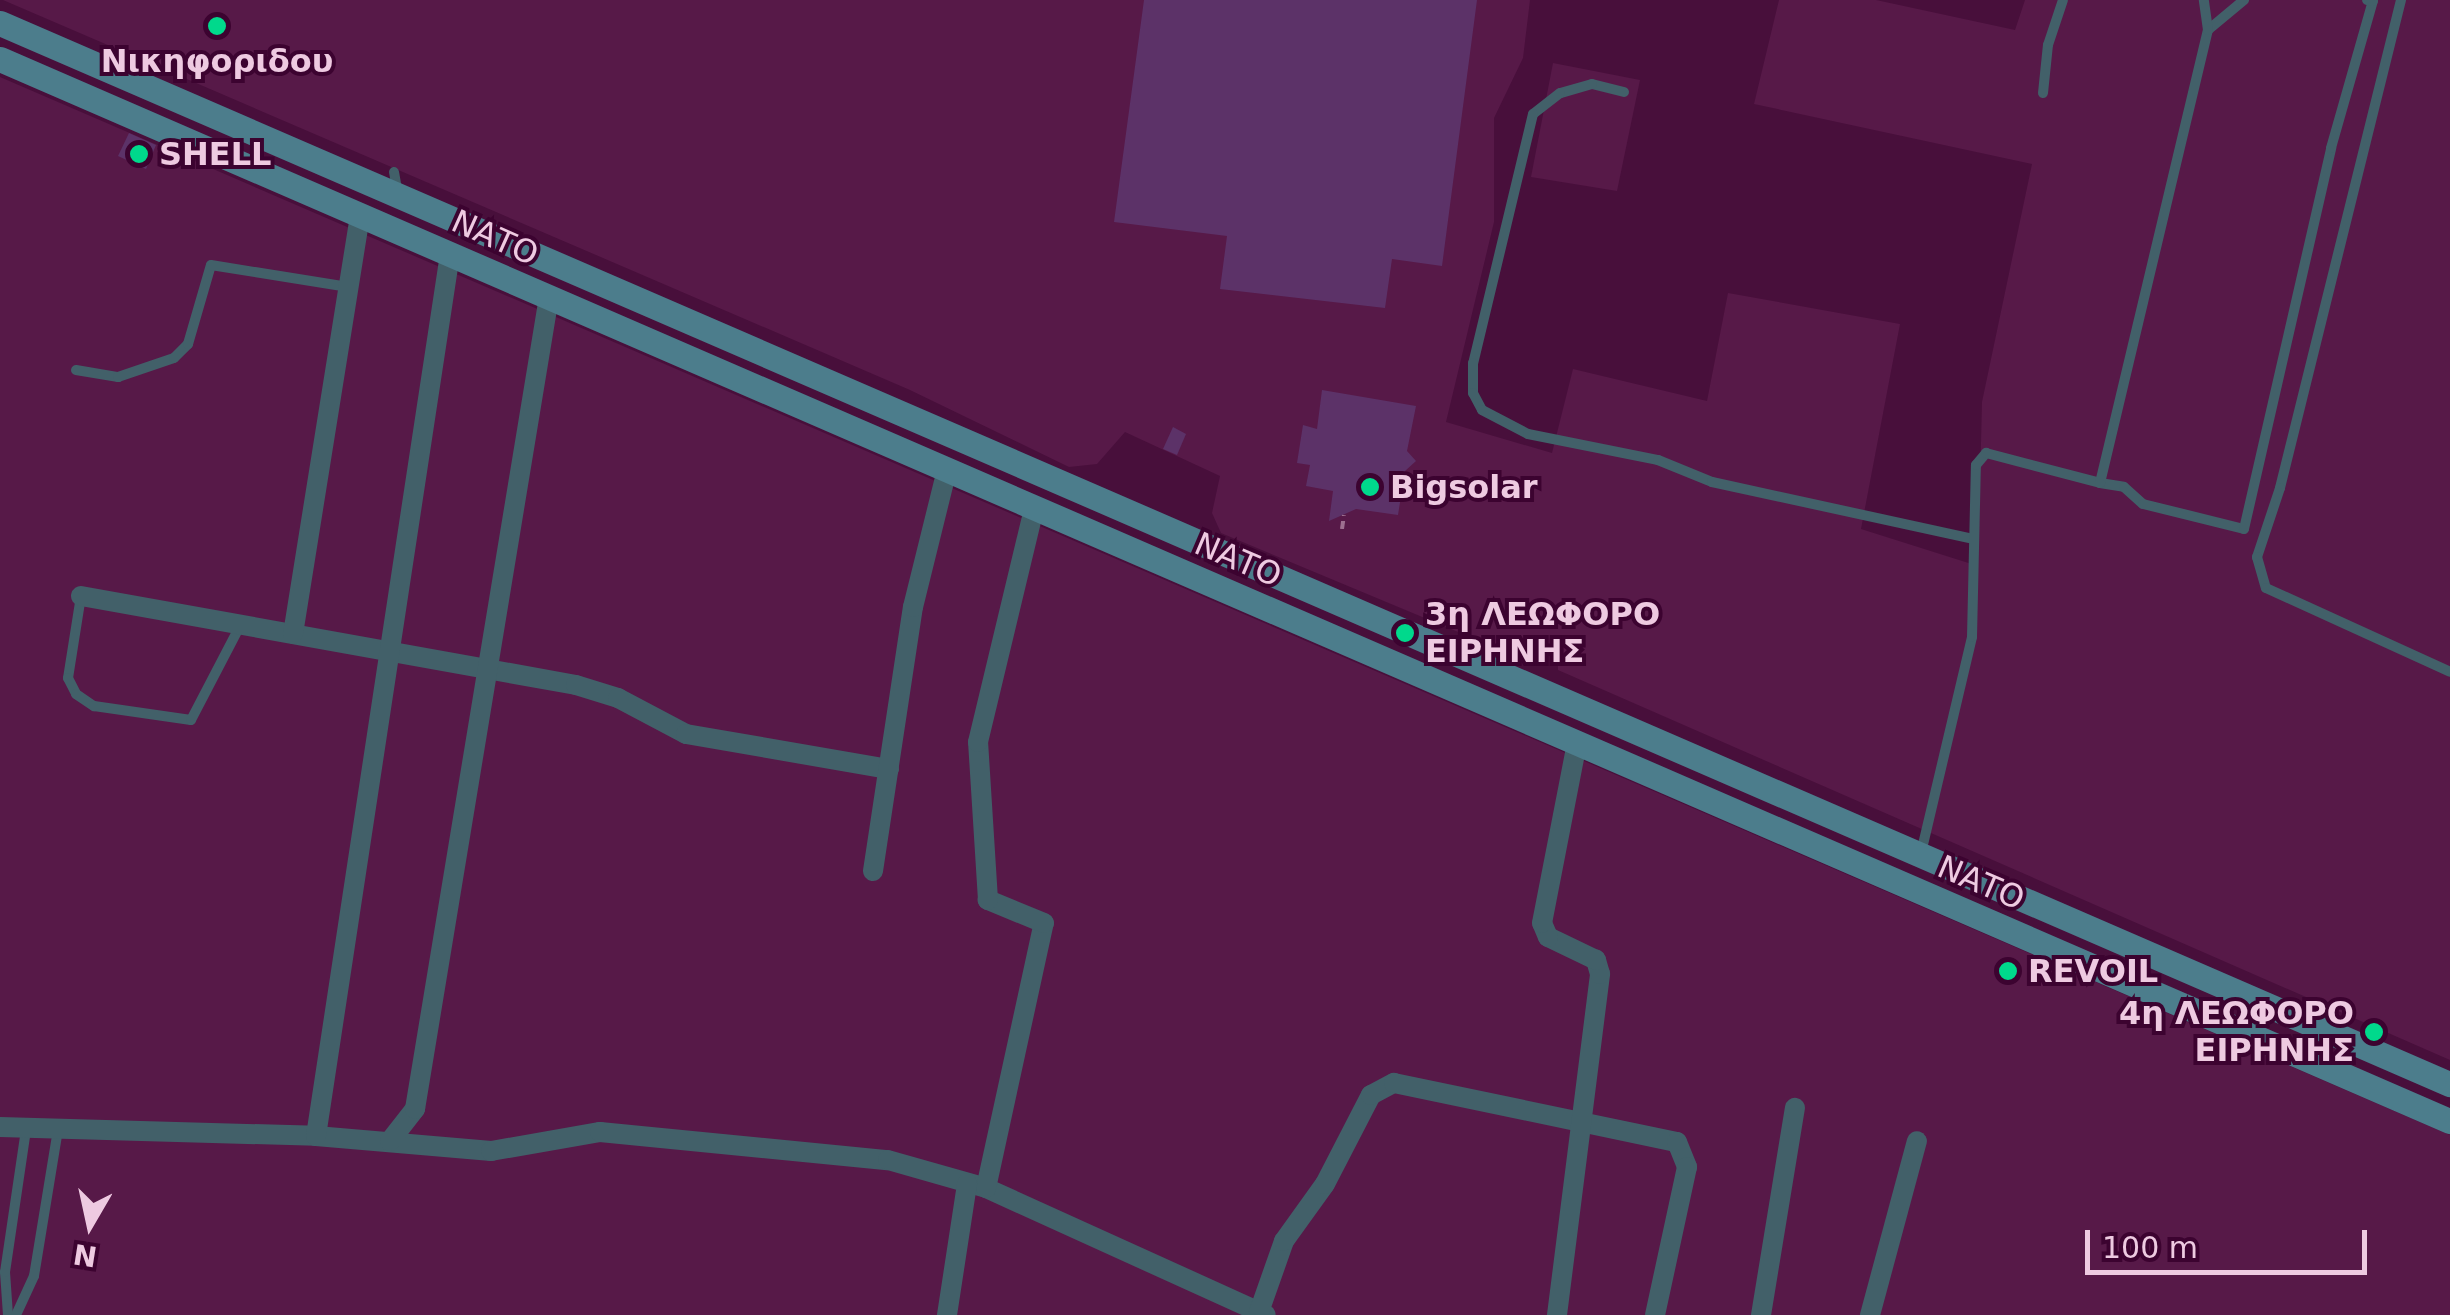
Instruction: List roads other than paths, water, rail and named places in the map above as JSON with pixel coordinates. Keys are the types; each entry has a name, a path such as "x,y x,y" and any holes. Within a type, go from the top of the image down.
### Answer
{"main road":[{"name":"ΝΑΤΟ","path":"0,23 396,184 2450,1084"},
{"name":"ΝΑΤΟ","path":"0,59 2450,1121"}],"street":[{"path":"294,634 360,215"},
{"path":"316,1136 450,254"},
{"path":"390,1141 415,1109 492,669 549,297"},
{"path":"873,871 913,607 947,470"},
{"path":"948,1315 976,1186 1044,922 988,900 978,742 1034,508"},
{"path":"80,596 492,669 618,698 686,734 889,769"},
{"path":"1557,1315 1600,974 1596,960 1548,937 1542,923 1577,742"},
{"path":"0,1128 316,1136 491,1151 600,1132 888,1160 976,1186 1262,1314 1284,1241 1381,1087 1401,1083 1671,1138 1684,1153 1686,1174 1654,1315"},
{"path":"1761,1315 1795,1108"},
{"path":"1870,1315 1917,1140"}],"lane":[{"path":"2044,93 2048,45 2063,0"},
{"path":"2100,482 2208,30 2204,0"},
{"path":"2208,30 2244,0"},
{"path":"1920,855 1972,638 1976,465 1986,453 2124,487 2142,504 2244,529 2331,148 2373,1 2368,0"},
{"path":"2402,0 2280,488 2256,556 2266,588 2450,672"},
{"path":"1624,92 1592,84 1560,93 1533,114 1473,363 1473,393 1482,410 1528,434 1658,460 1712,482 1974,540"},
{"path":"76,370 118,377 181,352 211,265 349,288"},
{"path":"80,596 68,678 94,706 190,720 241,625"},
{"path":"8,1315 4,1272 26,1128"},
{"path":"16,1315 34,1276 58,1129"}],"place":[{"name":"Νικηφοριδου","path":"217,26"},
{"name":"SHELL","path":"139,154"},
{"name":"Bigsolar","path":"1370,487"},
{"name":"3η ΛΕΩΦΟΡΟ ΕΙΡΗΝΗΣ","path":"1405,633"},
{"name":"REVOIL","path":"2008,971"},
{"name":"4η ΛΕΩΦΟΡΟ ΕΙΡΗΝΗΣ","path":"2374,1032"}]}
